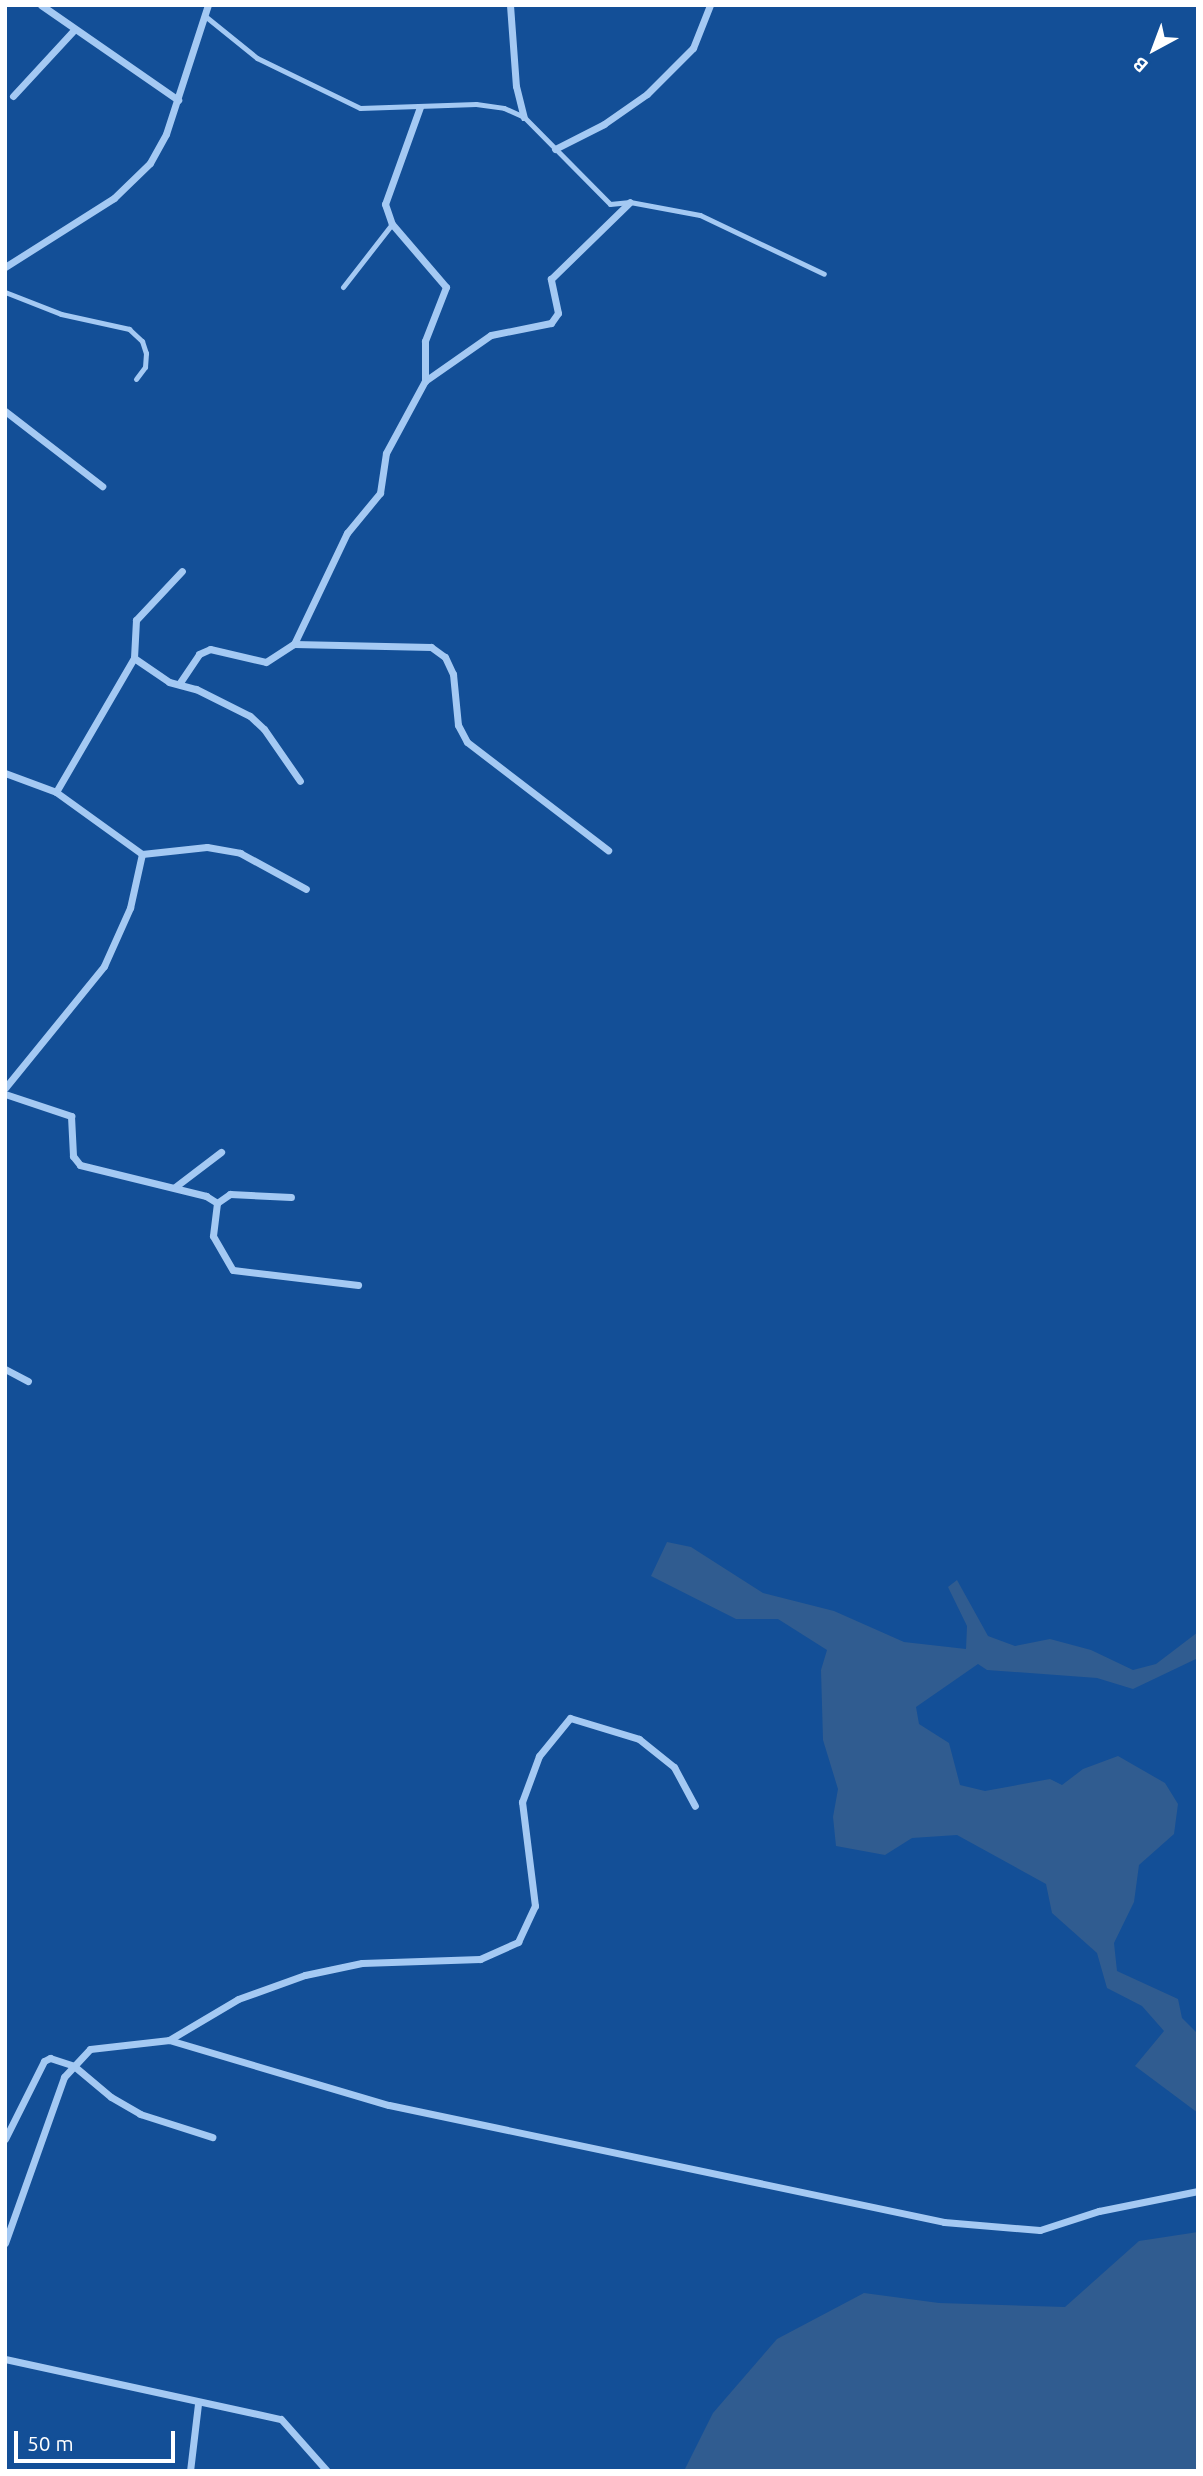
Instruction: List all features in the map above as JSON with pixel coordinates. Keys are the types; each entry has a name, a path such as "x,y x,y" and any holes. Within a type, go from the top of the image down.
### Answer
{"street":[{"path":"41,5 73,31 178,100"},
{"path":"5,267 136,180 166,134 208,5"},
{"path":"510,5 516,86 524,117"},
{"path":"555,149 604,124 647,94 693,48 710,5"},
{"path":"13,96 73,31"},
{"path":"420,107 388,187 385,204 392,224 446,288 425,341 425,381"},
{"path":"295,644 346,533 380,493 386,453 425,381 491,335 551,323 558,313 551,279 630,202"},
{"path":"5,411 102,485"},
{"path":"56,792 134,658 136,620 182,571"},
{"path":"179,684 200,654 210,649 266,662 295,644 431,646 444,657 453,674 458,725 467,742 608,850"},
{"path":"134,658 179,684 250,716 264,729 300,781"},
{"path":"5,773 56,792 142,854 207,847 240,853 306,889"},
{"path":"5,1088 104,965 130,908 142,854"},
{"path":"5,1094 71,1116 73,1156 80,1165 174,1187 217,1203"},
{"path":"174,1187 221,1152"},
{"path":"217,1203 230,1194 291,1198"},
{"path":"217,1203 214,1236 233,1270 358,1285"},
{"path":"5,1369 28,1381"},
{"path":"169,2040 238,1999 305,1975 362,1963 480,1959 518,1942 535,1906 522,1801 539,1756 570,1718 639,1739 674,1767 695,1806"},
{"path":"5,2243 64,2077 90,2049 169,2040 389,2105 944,2222 1040,2230 1099,2211 1198,2191"},
{"path":"5,2139 44,2061 55,2059 75,2066 111,2097 140,2114 212,2137"},
{"path":"5,2359 198,2404 281,2420 327,2471"},
{"path":"190,2471 198,2404"}],"lane":[{"path":"205,16 257,58 360,108 476,104 524,117 610,204 630,202 674,208 718,221 824,274"},
{"path":"343,287 392,224"},
{"path":"5,292 61,314 129,329 142,341 146,353 145,367 136,379"}],"water":[{"path":"667,1542 691,1547 763,1593 834,1611 904,1642 966,1649 967,1626 948,1587 957,1580 988,1636 1015,1646 1050,1639 1091,1650 1133,1670 1156,1664 1198,1632 1198,1658 1133,1689 1097,1678 987,1670 978,1664 916,1707 919,1724 949,1743 960,1785 985,1791 1050,1779 1062,1785 1083,1769 1118,1756 1165,1783 1178,1804 1174,1834 1139,1865 1134,1902 1114,1943 1117,1971 1178,1999 1182,2018 1198,2034 1198,2113 1135,2066 1164,2031 1142,2006 1107,1988 1097,1953 1052,1913 1046,1884 957,1835 912,1838 885,1855 836,1846 833,1817 838,1789 823,1740 821,1670 827,1650 778,1619 736,1619 651,1576"},
{"path":"1198,2232 1198,2471 684,2471 713,2413 777,2339 864,2293 939,2303 1065,2307 1139,2241"}]}
